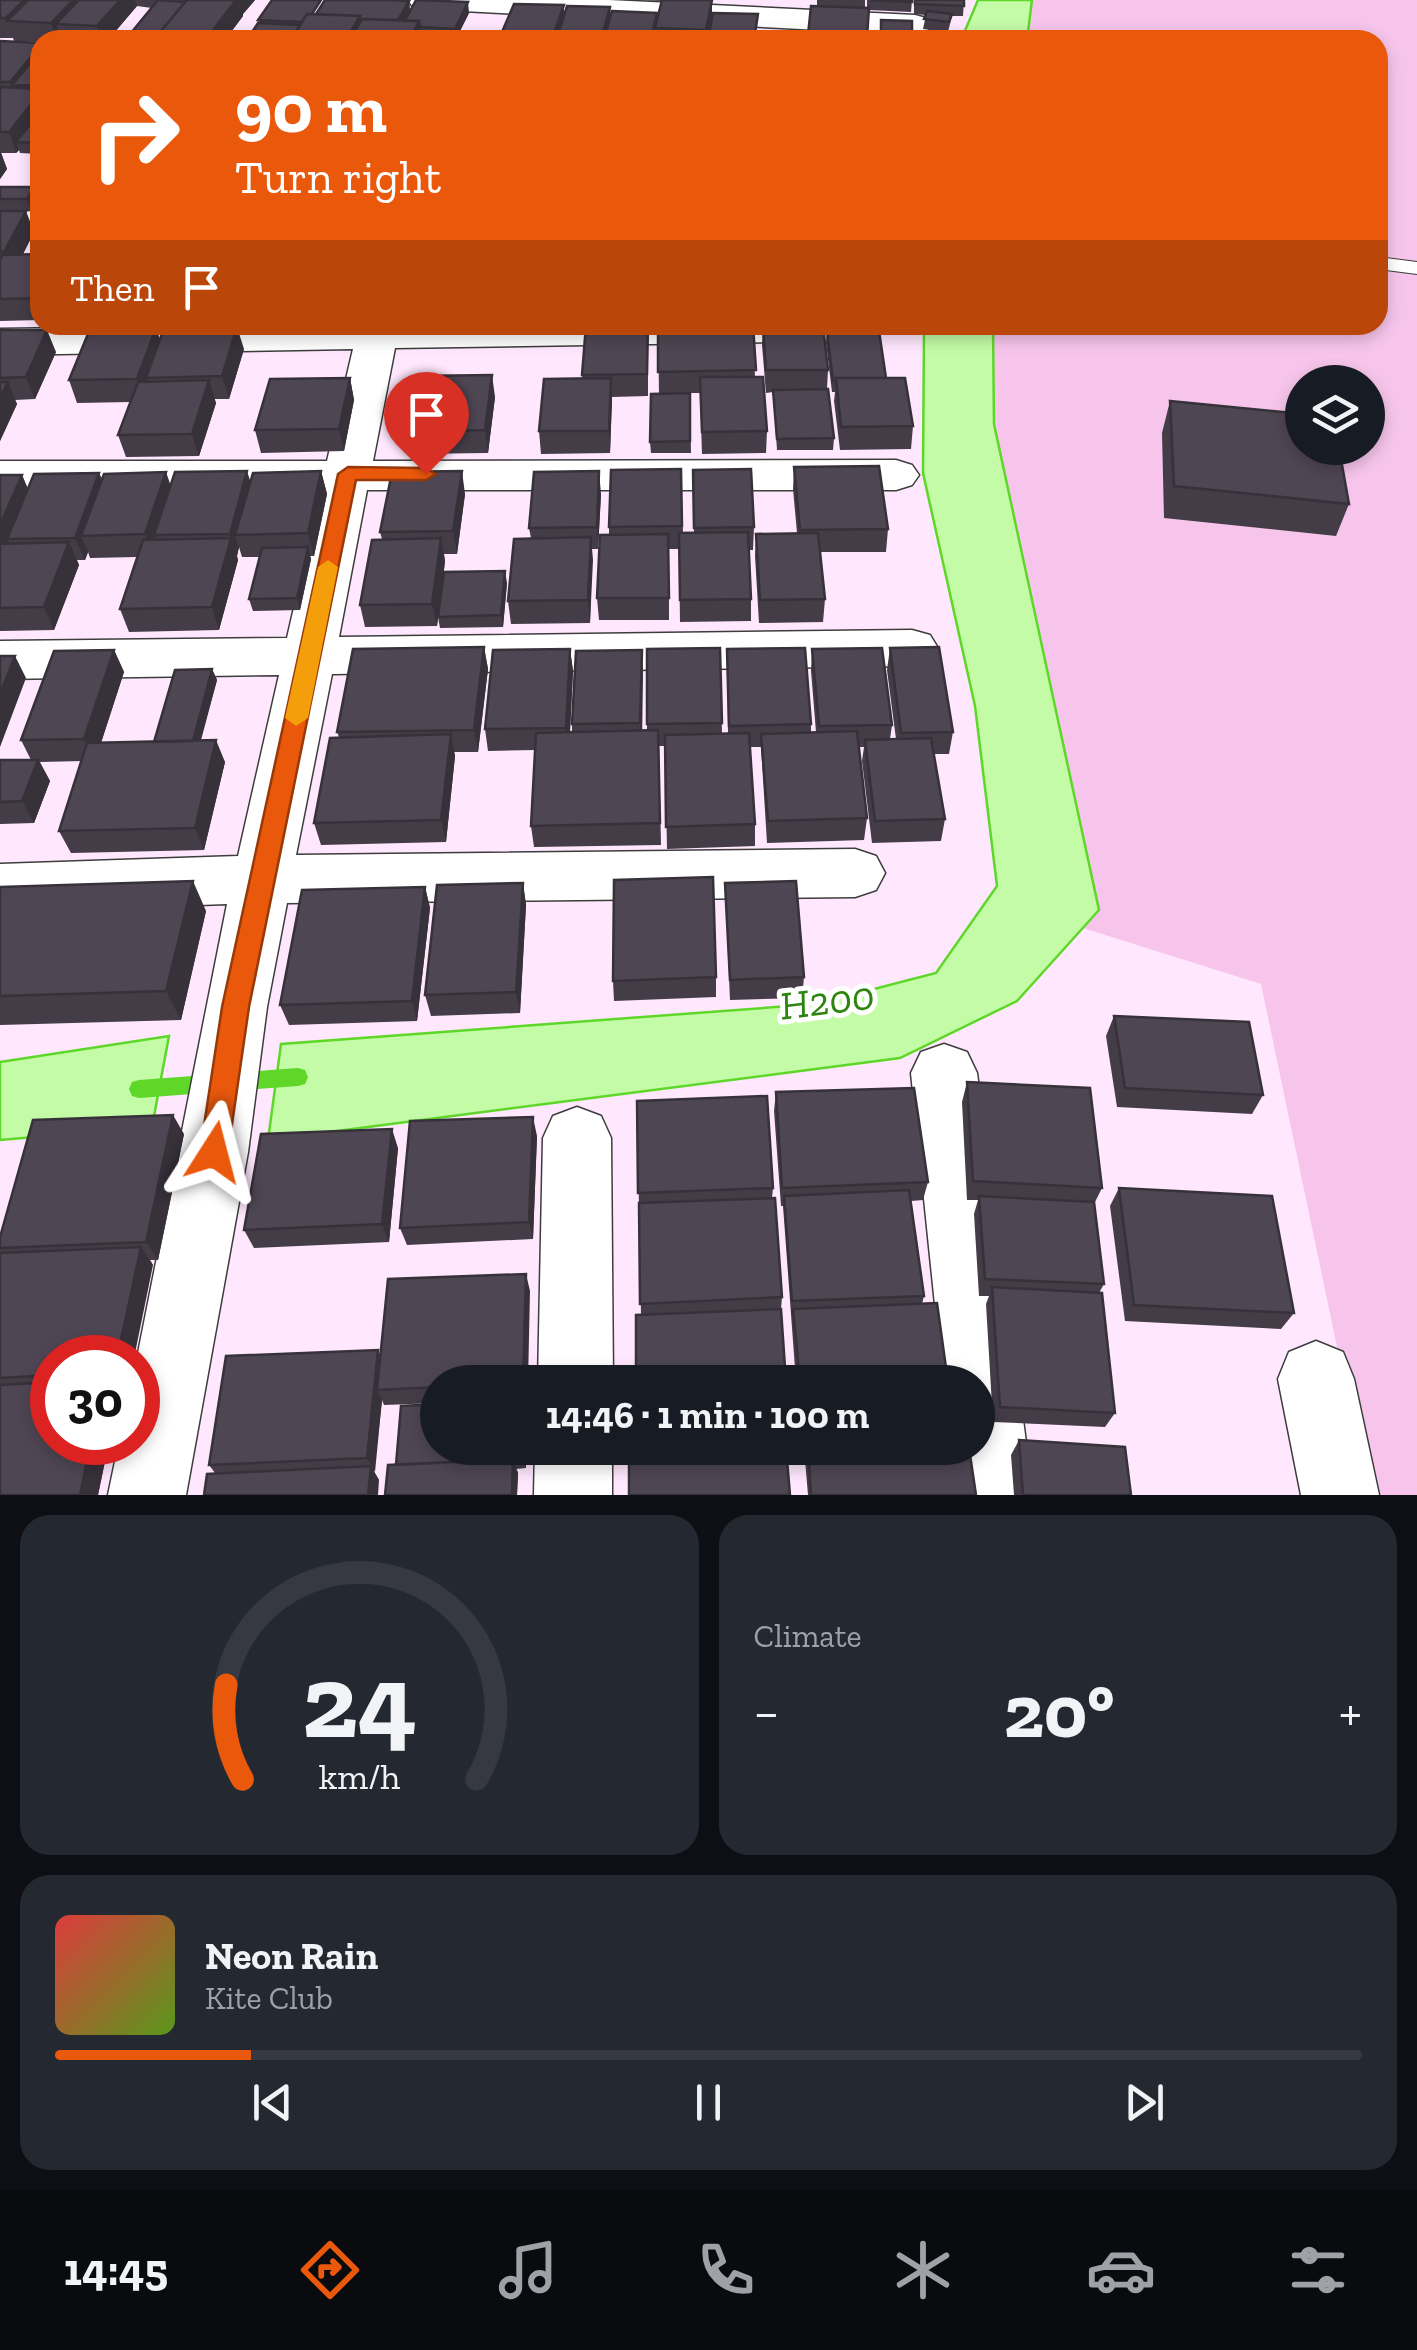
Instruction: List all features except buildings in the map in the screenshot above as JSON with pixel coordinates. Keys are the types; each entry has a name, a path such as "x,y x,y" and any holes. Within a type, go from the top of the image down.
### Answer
{"street":[{"path":"424,0 915,25"},
{"path":"483,30 496,2"},
{"path":"0,223 30,222"},
{"path":"0,342 220,335"},
{"path":"148,1495 214,1152 236,1007 377,335"},
{"path":"0,476 896,475"},
{"path":"0,660 912,648"},
{"path":"0,888 263,879 855,873"},
{"path":"944,1073 994,1495"},
{"path":"575,1365 578,1138"},
{"path":"1316,1379 1340,1495"},
{"path":"573,1495 574,1465"}],"lane":[{"path":"1388,264 1417,268"}],"shaded area":[{"path":"978,0 1032,0 1028,30 965,30"},
{"path":"1032,0 1417,0 1417,1495 1368,1495 1261,984 1083,928 1099,910 994,424 993,335 1388,335 1388,30 1028,30"},
{"path":"924,335 993,335 994,424 1099,910 1017,1001 900,1058 268,1140 281,1044 816,1004 936,973 997,886 975,706 923,473"},
{"path":"169,1036 152,1127 0,1140 0,1062"}],"waterway":[{"name":"H200","path":"139,1089 298,1077"}],"slow traffic":[{"path":"296,718 328,567"}],"route":[{"path":"214,1152 236,1007 348,474 426,474"}]}
